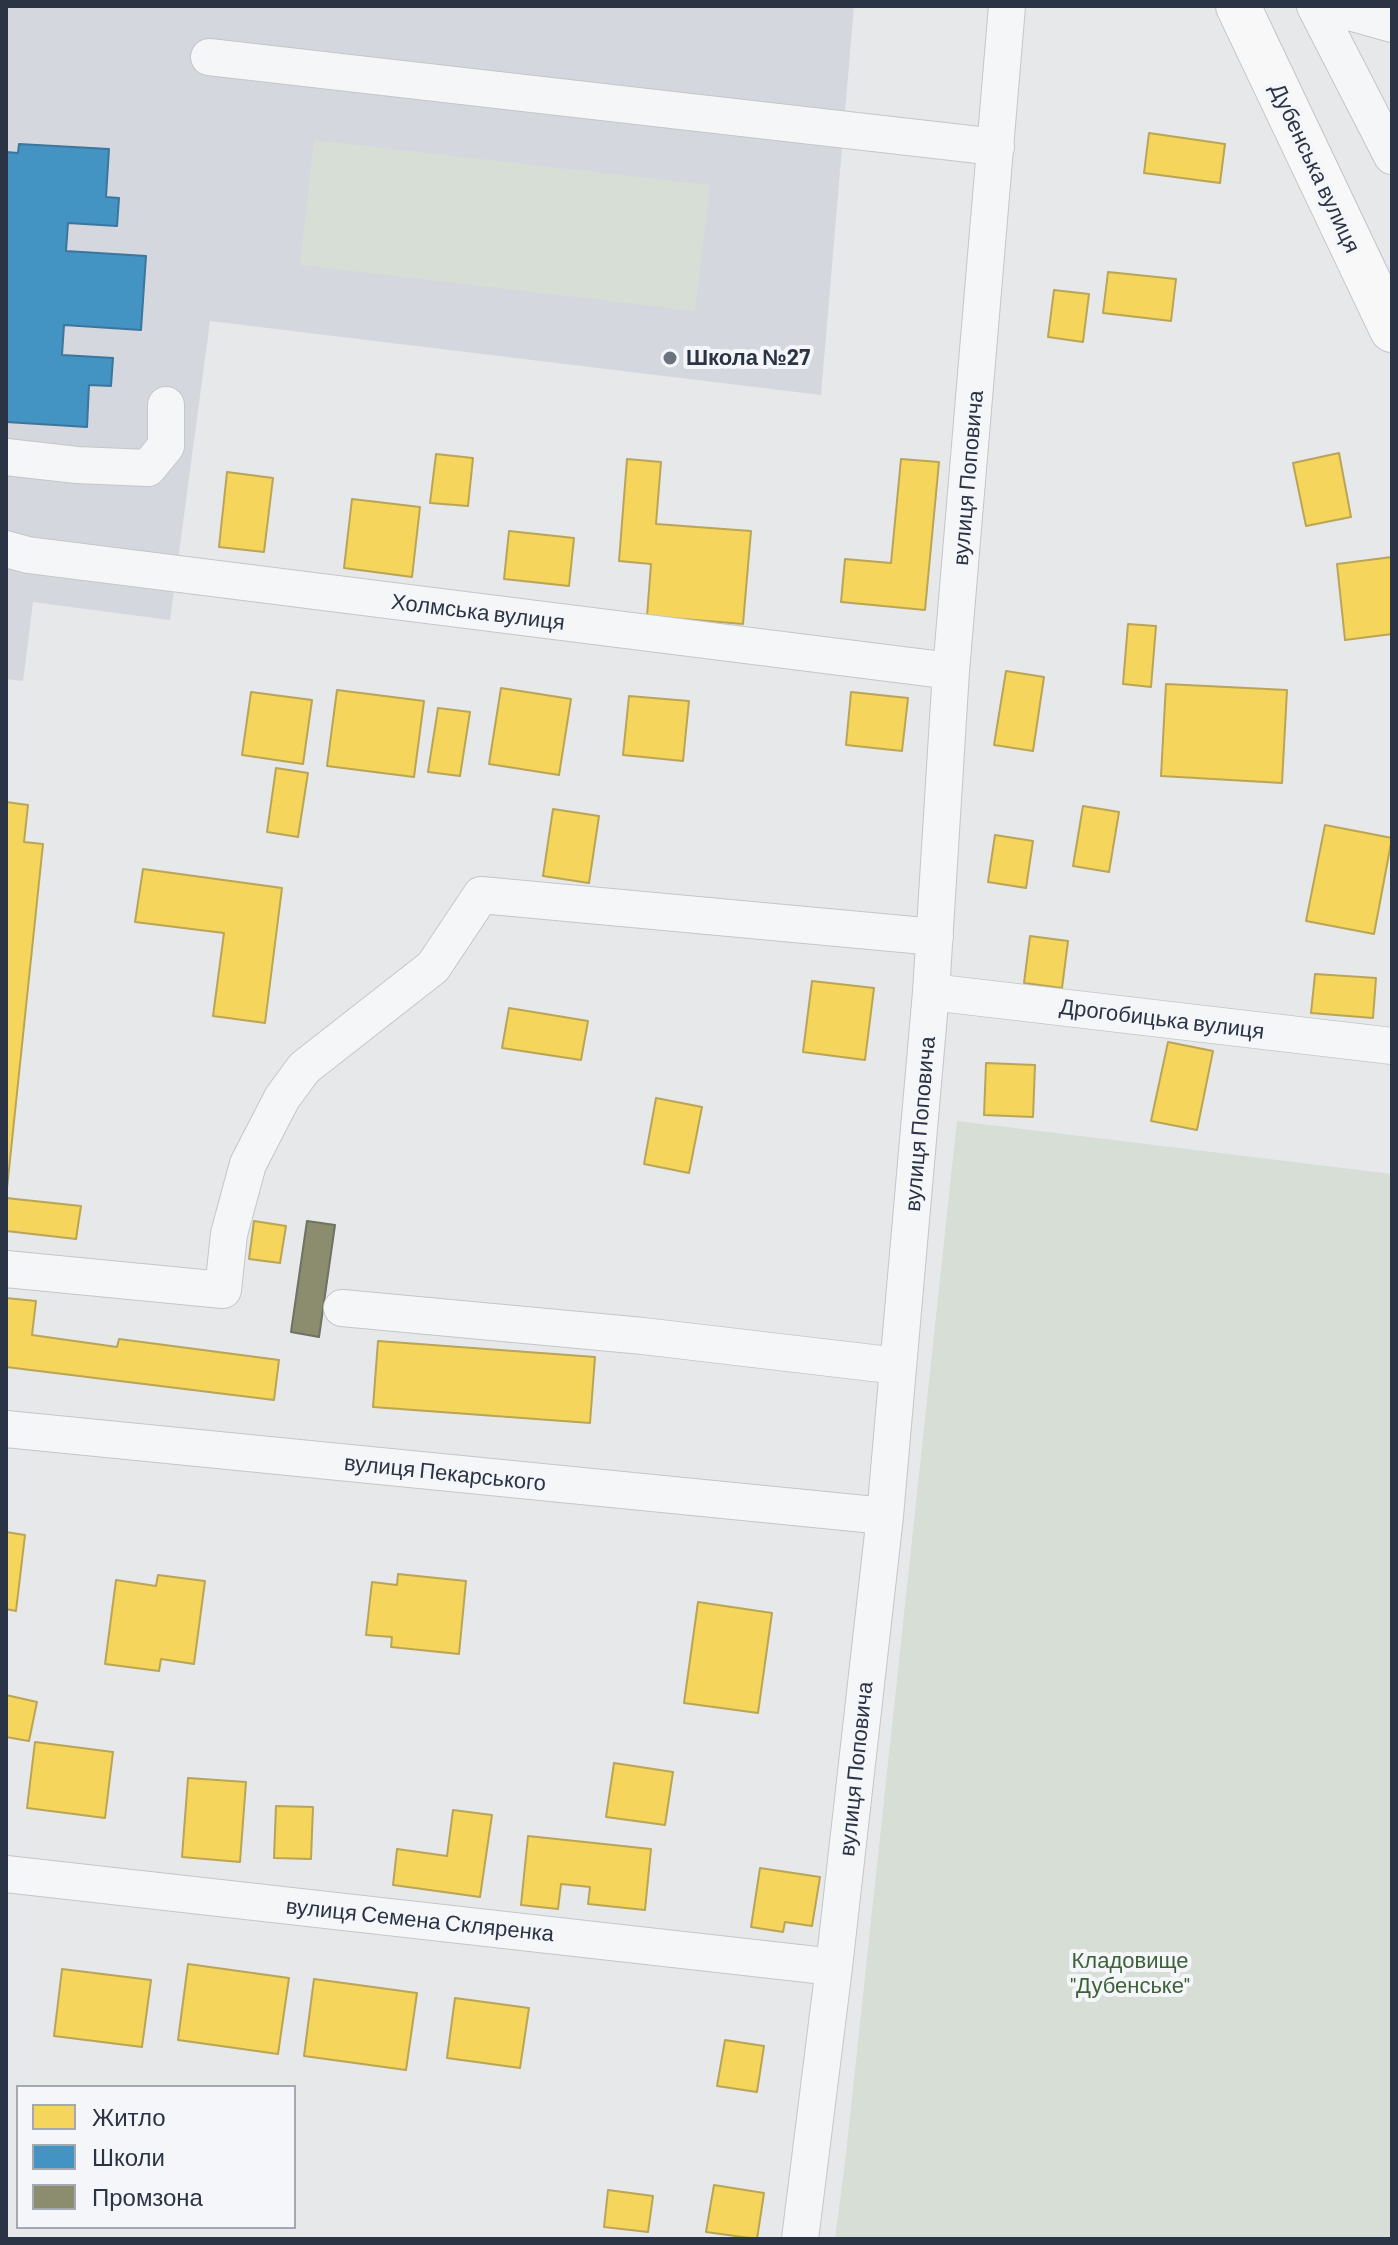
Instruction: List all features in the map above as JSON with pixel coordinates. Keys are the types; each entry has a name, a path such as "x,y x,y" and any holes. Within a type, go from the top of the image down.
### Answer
{"main road":[{"name":"Дубенська вулиця","path":"1238,6 1392,330"}],"street":[{"name":"вулиця Поповича","path":"800,2239 885,1516 931,992 951,671 1007,6"},
{"path":"1315,6 1392,156"},
{"path":"1328,6 1392,24"},
{"path":"209,57 996,147"},
{"path":"6,457 77,465 148,468 166,446 166,405"},
{"name":"Холмська вулиця","path":"6,549 28,555 951,671"},
{"path":"6,1269 223,1290 229,1234 248,1164 282,1098 304,1068 433,967 481,895 935,937"},
{"name":"Дрогобицька вулиця","path":"931,992 1392,1046"},
{"path":"342,1308 643,1336 898,1366"},
{"name":"вулиця Пекарського","path":"6,1429 885,1516"},
{"name":"вулиця Семена Скляренка","path":"6,1874 834,1967"}],"shaded area":[{"name":"Школа №27","path":"6,6 854,6 821,395 210,321 170,620 33,602 23,681 6,679"}],"green space":[{"path":"314,140 710,185 695,311 300,265"},
{"name":"Кладовище \"Дубенське\"","path":"957,1121 1392,1174 1392,2239 835,2239"}],"building: Житло":[{"path":"1149,133 1225,144 1220,183 1144,173"},
{"path":"1108,272 1176,279 1171,321 1103,313"},
{"path":"1054,290 1089,294 1083,342 1048,337"},
{"path":"1339,453 1351,517 1306,526 1293,463"},
{"path":"436,454 473,458 468,506 430,503"},
{"path":"627,459 661,462 656,524 751,531 743,624 647,616 651,564 619,561"},
{"path":"901,459 939,462 925,610 841,602 845,559 891,563"},
{"path":"227,472 273,478 264,552 219,547"},
{"path":"352,499 420,507 412,577 344,568"},
{"path":"509,531 574,538 569,586 504,579"},
{"path":"1392,557 1392,634 1345,640 1337,564"},
{"path":"1128,624 1156,626 1151,687 1123,684"},
{"path":"1006,671 1044,677 1033,751 994,745"},
{"path":"1166,684 1287,690 1282,783 1161,776"},
{"path":"501,688 571,699 559,775 489,764"},
{"path":"337,690 424,701 414,777 327,766"},
{"path":"251,692 312,700 303,764 242,755"},
{"path":"851,692 908,698 902,751 846,745"},
{"path":"629,696 689,701 683,761 623,755"},
{"path":"438,708 470,712 460,776 428,772"},
{"path":"276,768 308,773 298,837 267,832"},
{"path":"6,802 28,805 24,842 43,844 6,1198"},
{"path":"1083,806 1119,812 1109,872 1073,866"},
{"path":"553,809 599,816 589,883 543,876"},
{"path":"1325,825 1392,838 1374,934 1306,921"},
{"path":"995,835 1033,841 1026,888 988,882"},
{"path":"143,869 282,888 265,1023 213,1016 224,933 135,922"},
{"path":"1030,936 1068,941 1062,988 1024,983"},
{"path":"1315,974 1376,978 1373,1018 1311,1013"},
{"path":"812,981 874,988 865,1060 803,1052"},
{"path":"509,1008 588,1021 581,1060 502,1048"},
{"path":"1168,1042 1213,1051 1197,1130 1151,1121"},
{"path":"986,1063 1035,1065 1033,1117 984,1115"},
{"path":"656,1098 702,1107 689,1173 644,1164"},
{"path":"6,1198 81,1206 76,1239 6,1231"},
{"path":"254,1221 286,1226 280,1263 249,1259"},
{"path":"6,1298 36,1301 32,1335 117,1347 119,1339 279,1360 274,1400 6,1367"},
{"path":"378,1341 595,1357 590,1423 373,1407"},
{"path":"6,1532 25,1535 16,1611 6,1609"},
{"path":"398,1574 466,1581 459,1654 391,1647 392,1637 366,1635 372,1582 397,1585"},
{"path":"158,1575 205,1581 194,1664 161,1659 159,1671 105,1664 116,1580 156,1586"},
{"path":"698,1602 772,1613 758,1713 684,1703"},
{"path":"6,1695 37,1702 29,1741 6,1737"},
{"path":"35,1742 113,1752 105,1818 27,1808"},
{"path":"614,1763 673,1772 665,1825 606,1817"},
{"path":"188,1778 246,1782 240,1862 182,1857"},
{"path":"276,1806 313,1807 311,1859 274,1858"},
{"path":"453,1810 492,1815 480,1897 393,1885 397,1849 447,1856"},
{"path":"528,1836 651,1849 645,1910 588,1904 590,1887 561,1884 558,1909 521,1905"},
{"path":"760,1868 820,1877 812,1926 785,1922 783,1932 751,1927"},
{"path":"188,1964 289,1978 278,2054 178,2040"},
{"path":"62,1969 151,1980 142,2047 54,2036"},
{"path":"314,1979 417,1993 406,2070 304,2056"},
{"path":"455,1998 529,2008 520,2068 447,2058"},
{"path":"725,2040 764,2046 757,2092 717,2086"},
{"path":"714,2185 764,2193 757,2239 706,2232"},
{"path":"608,2190 653,2196 648,2232 604,2227"}],"building: Школи":[{"path":"19,144 109,149 106,197 119,198 117,226 68,223 66,251 146,256 141,330 64,325 62,355 113,358 111,386 89,385 87,427 6,422 6,152 18,153"}],"building: Промзона":[{"path":"307,1221 335,1225 319,1337 291,1332"}],"place":[{"name":"Школа №27","path":"670,358"}]}
